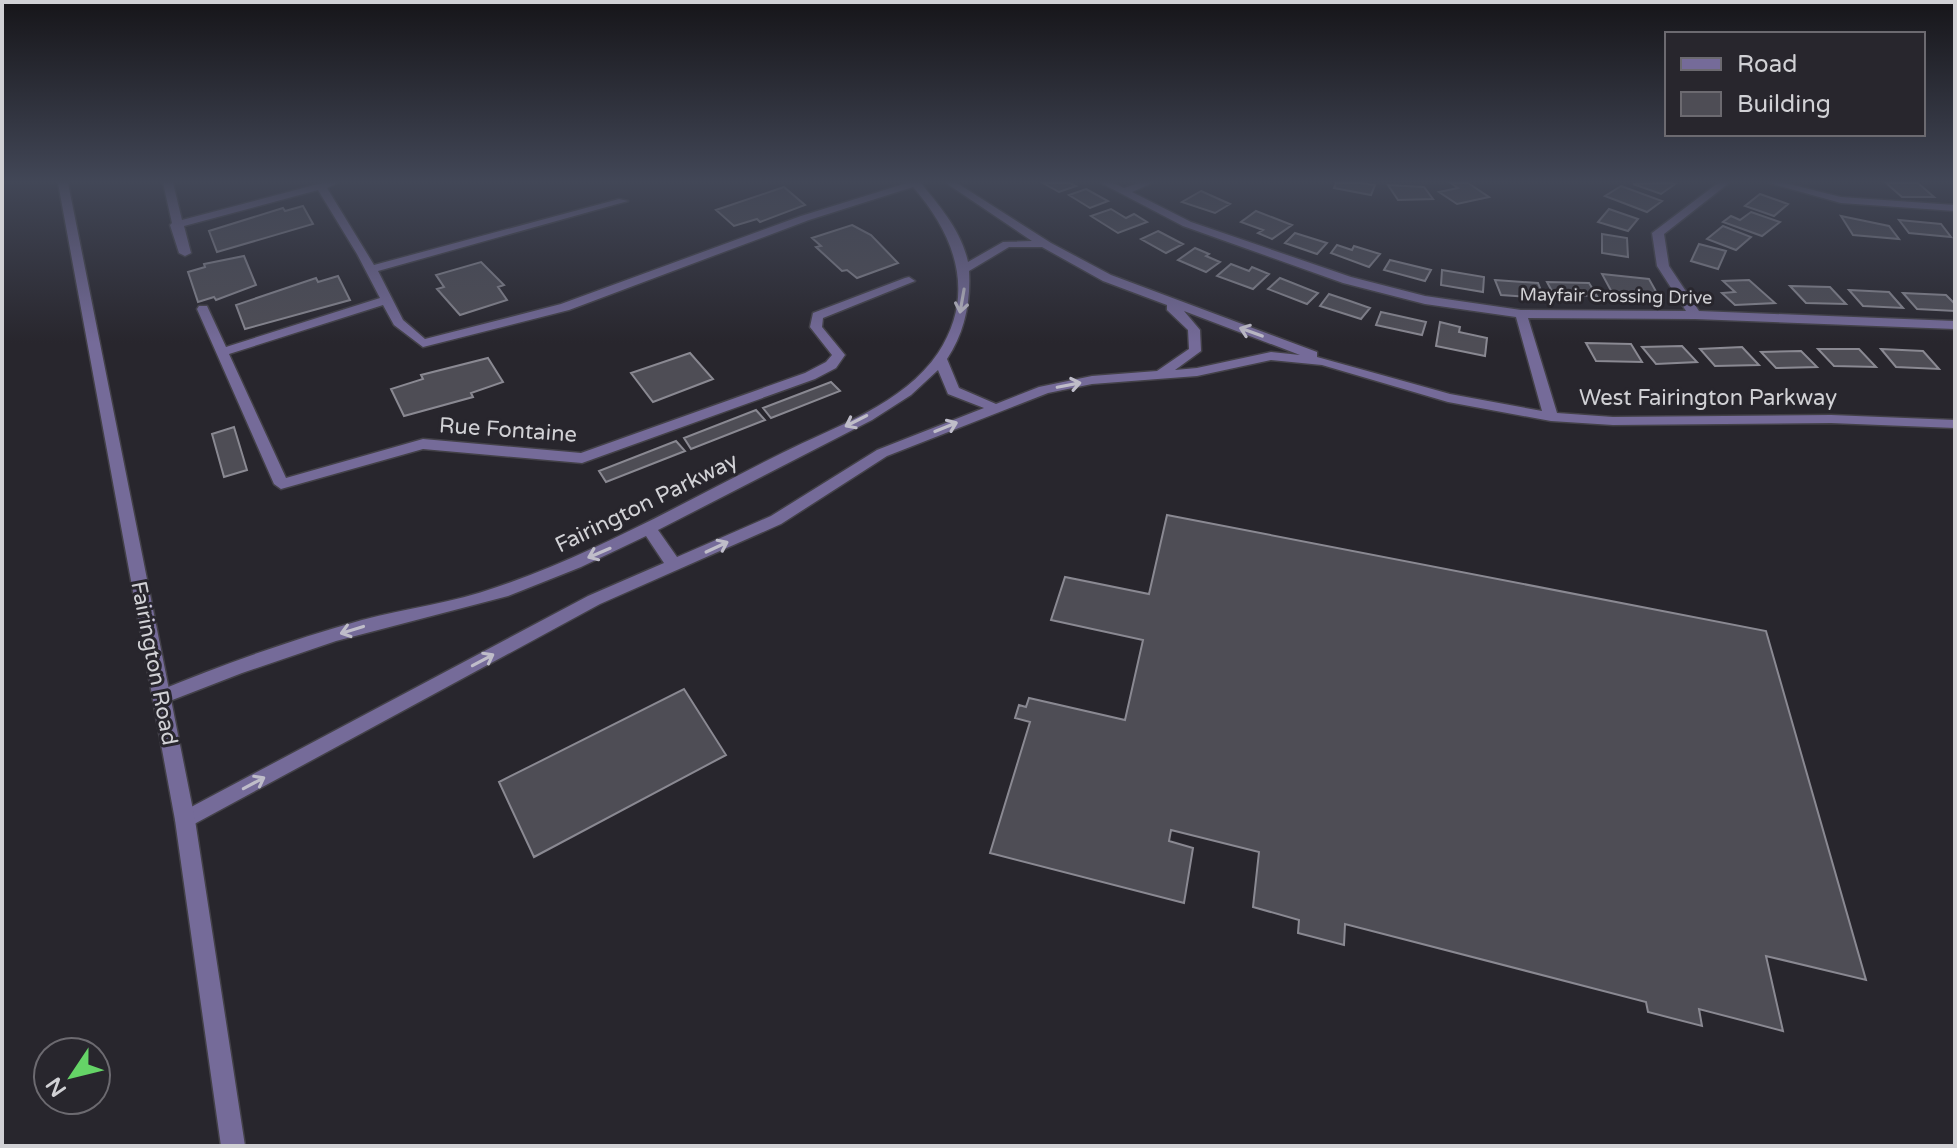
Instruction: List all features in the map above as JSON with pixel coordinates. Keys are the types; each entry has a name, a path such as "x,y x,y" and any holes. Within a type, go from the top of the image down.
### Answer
{"street":[{"name":"Fairington Road","path":"73,237 185,820 233,1146"},
{"path":"180,237 185,253"},
{"path":"354,237 398,322 423,343 565,307 755,237"},
{"path":"371,269 491,237"},
{"name":"Fairington Parkway","path":"162,697 211,675 362,627 501,593 606,550 878,409 922,378 940,359 956,329 964,298 965,269 956,237"},
{"path":"1034,237 1107,278 1300,349 1323,361"},
{"name":"Mayfair Crossing Drive","path":"1223,237 1347,280 1425,300 1521,314 1695,315 1955,325"},
{"path":"1659,237 1663,266 1695,315"},
{"path":"965,269 1007,244 1047,245"},
{"name":"Rue Fontaine","path":"222,352 281,484 423,444 582,458 810,376 831,365 839,355 816,327 817,316 909,281"},
{"path":"1159,374 1195,351 1198,339 1193,325 1161,299"},
{"path":"203,309 222,352 386,300"},
{"path":"1521,314 1551,417"},
{"name":"West Fairington Parkway","path":"995,408 1044,390 1092,380 1197,372 1271,356 1323,361 1448,398 1551,417 1613,421 1831,419 1955,424"},
{"path":"940,359 953,391 995,408"},
{"path":"185,820 594,600 776,520 882,453 995,408"},
{"path":"648,528 675,566"}],"building":[{"path":"211,237 270,237 217,252"},
{"path":"873,237 898,263 857,278 847,270 842,271 816,247 821,246 812,238"},
{"path":"1169,237 1183,244 1166,253 1141,239"},
{"path":"1291,237 1306,237 1327,243 1317,254 1285,243"},
{"path":"1602,237 1627,238 1628,257 1602,253"},
{"path":"1710,237 1751,237 1736,250 1707,239"},
{"path":"1699,244 1726,251 1718,269 1691,261"},
{"path":"1337,245 1352,250 1354,246 1380,254 1369,267 1331,253"},
{"path":"1195,248 1220,262 1206,272 1178,260"},
{"path":"244,256 256,285 216,300 214,297 198,302 188,272 205,267 204,264"},
{"path":"1390,260 1431,270 1425,281 1384,270"},
{"path":"481,262 504,285 498,287 507,300 460,315 437,289 444,287 436,275"},
{"path":"1231,264 1249,271 1252,267 1269,274 1253,289 1217,276"},
{"path":"1442,270 1484,277 1483,292 1441,285"},
{"path":"1602,274 1649,279 1658,295 1632,293 1635,300 1615,298"},
{"path":"338,276 350,300 245,329 236,305 316,278 318,282"},
{"path":"1280,278 1318,293 1307,304 1268,289"},
{"path":"1495,280 1538,283 1544,298 1501,295"},
{"path":"1749,280 1775,303 1735,305 1722,293 1735,292 1723,281"},
{"path":"1547,282 1589,283 1597,296 1554,295"},
{"path":"1790,286 1830,287 1846,304 1806,303"},
{"path":"1849,290 1889,292 1903,308 1863,306"},
{"path":"1903,293 1946,295 1955,304 1955,311 1917,309"},
{"path":"1329,294 1370,308 1361,319 1320,306"},
{"path":"1381,312 1426,322 1422,335 1376,325"},
{"path":"1440,322 1460,327 1459,332 1487,338 1485,356 1436,346"},
{"path":"1586,343 1631,344 1642,362 1596,361"},
{"path":"1682,346 1697,362 1656,364 1642,347"},
{"path":"1742,347 1759,365 1715,366 1700,349"},
{"path":"1818,349 1859,349 1876,367 1834,366"},
{"path":"1881,349 1923,351 1939,369 1896,367"},
{"path":"1801,351 1817,367 1776,368 1761,352"},
{"path":"690,353 713,379 653,402 631,373"},
{"path":"488,358 503,382 471,393 473,397 404,416 391,389 423,379 421,375"},
{"path":"831,382 840,391 771,418 763,408"},
{"path":"756,410 765,420 691,449 684,438"},
{"path":"234,427 247,470 224,477 212,434"},
{"path":"676,441 685,451 606,482 599,471"},
{"path":"1167,515 1766,631 1866,980 1766,956 1783,1031 1699,1009 1702,1026 1648,1012 1646,1002 1345,924 1344,945 1298,933 1299,920 1253,907 1259,852 1171,830 1169,841 1193,848 1184,903 990,853 1030,722 1015,718 1019,705 1026,707 1029,698 1125,720 1143,640 1051,620 1065,577 1149,594"},
{"path":"684,689 726,755 534,857 499,782"}]}
